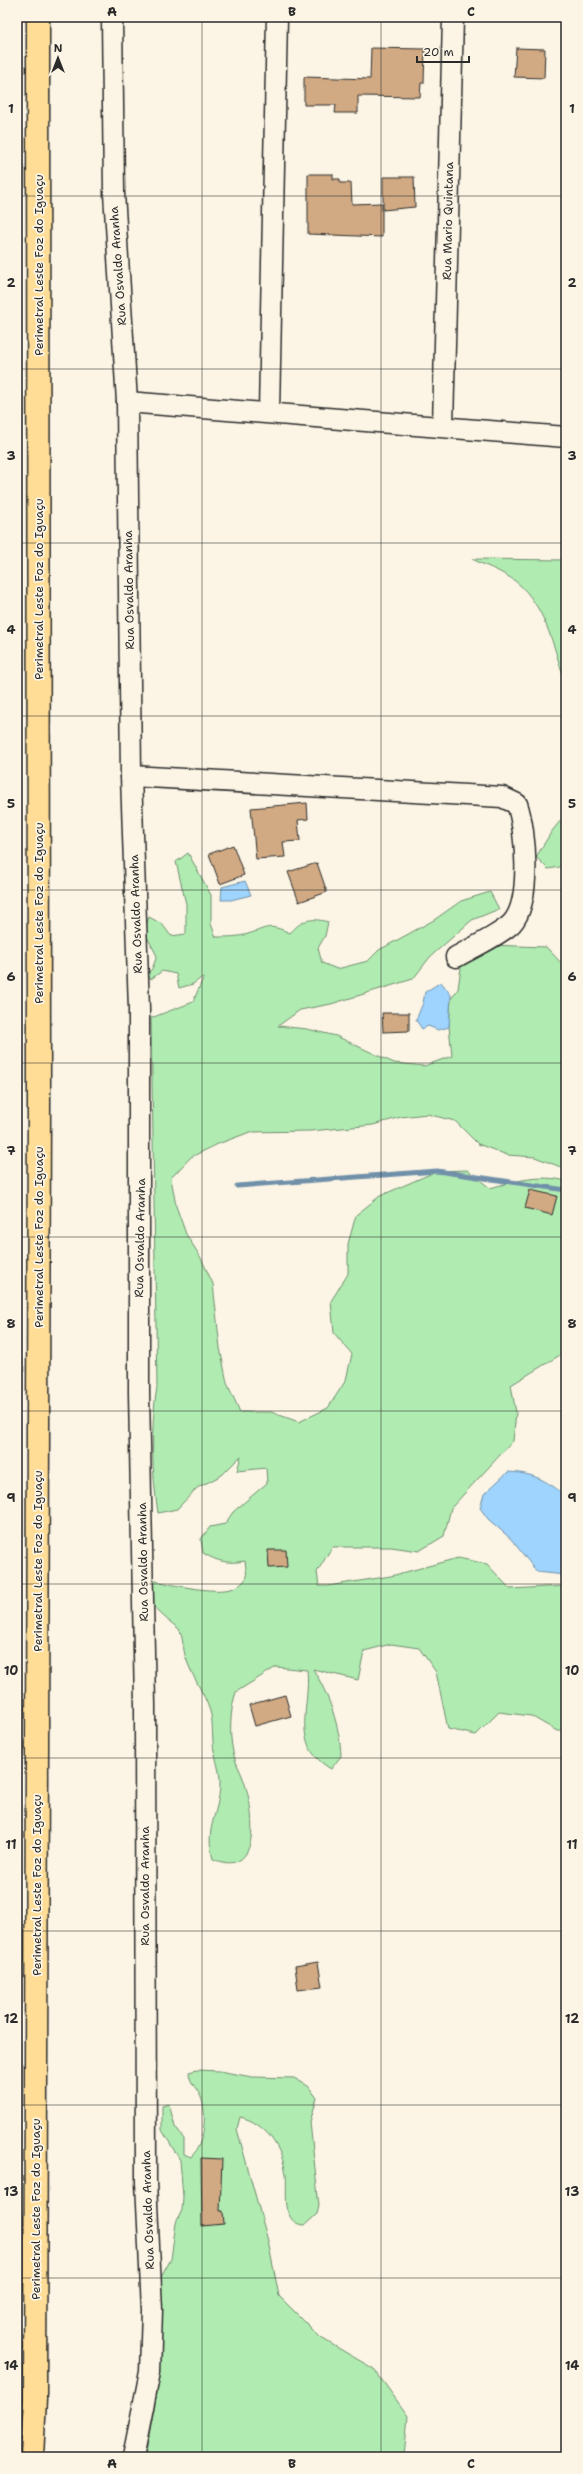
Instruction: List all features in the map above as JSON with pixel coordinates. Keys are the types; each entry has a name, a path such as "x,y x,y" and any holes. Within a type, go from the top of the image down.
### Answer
{"highway":[{"name":"Perimetral Leste Foz do Iguaçu","path":"32,2457 35,2383 39,1110 38,17"}],"street":[{"name":"Rua Osvaldo Aranha","path":"112,17 114,193 127,402 130,776 139,1009 139,1393 145,1705 146,2182 152,2310 150,2372 133,2457"},
{"path":"269,412 277,17"},
{"name":"Rua Mario Quintana","path":"443,426 453,17"},
{"path":"127,402 269,412 566,437"},
{"path":"130,776 502,797 517,804 523,820 525,864 523,902 518,914 511,924 456,957"}],"green space":[{"path":"472,559 566,560 566,684 549,632 538,608 530,597 521,586 511,578"},
{"path":"566,814 566,866 548,869 536,857 552,831"},
{"path":"188,853 211,895 211,924 216,937 240,936 264,928 272,927 290,933 303,922 316,920 328,922 325,936 318,948 322,963 337,969 368,961 379,950 434,920 461,901 490,892 499,909 472,920 430,957 413,979 331,1004 300,1010 278,1026 307,1029 336,1036 394,1063 424,1066 452,1056 449,1027 451,999 458,989 462,960 487,945 546,947 566,968 566,1169 535,1157 507,1155 478,1144 455,1121 427,1114 401,1117 373,1125 311,1131 250,1132 218,1144 191,1157 171,1178 176,1206 186,1234 201,1258 213,1284 220,1348 227,1383 240,1412 271,1412 299,1422 328,1408 346,1380 352,1354 334,1333 331,1301 348,1274 348,1244 356,1215 380,1196 437,1171 467,1170 490,1188 537,1178 566,1181 566,1348 565,1352 511,1385 516,1413 513,1441 451,1508 444,1536 419,1551 391,1547 332,1547 317,1572 319,1586 328,1586 391,1576 458,1558 487,1564 510,1589 566,1586 566,1731 557,1731 531,1716 499,1712 476,1735 448,1729 436,1672 419,1648 391,1644 364,1651 358,1680 313,1669 329,1700 338,1733 341,1756 331,1769 318,1759 310,1748 306,1737 305,1712 307,1670 276,1667 236,1692 232,1706 231,1738 233,1752 248,1793 252,1824 251,1838 247,1851 240,1860 229,1863 213,1859 211,1848 211,1830 219,1796 220,1779 213,1747 210,1711 205,1697 191,1672 185,1655 179,1629 155,1608 150,1593 151,1580 183,1587 208,1590 230,1589 242,1583 247,1577 245,1561 223,1562 208,1556 203,1553 201,1539 210,1527 225,1524 233,1512 267,1483 266,1468 237,1471 241,1456 222,1475 197,1488 177,1509 158,1513 154,1482 153,1450 153,1418 157,1387 151,1018 193,1002 204,976 193,984 179,988 176,974 162,971 151,979 147,974 152,969 157,956 144,931 149,917 162,924 171,936 186,934 186,904 176,862"},
{"path":"197,2070 219,2071 252,2077 294,2078 308,2086 317,2098 310,2122 319,2206 317,2214 305,2225 297,2223 292,2219 289,2213 286,2197 286,2174 277,2146 265,2131 249,2120 240,2117 237,2129 268,2241 279,2296 321,2338 374,2369 408,2416 404,2457 145,2457 158,2387 157,2368 161,2349 159,2281 171,2259 176,2223 182,2210 183,2197 180,2160 162,2130 162,2106 169,2104 175,2127 184,2139 184,2154 191,2157 202,2138 204,2122 202,2100 189,2076 189,2072"}],"water":[{"path":"245,881 251,895 231,900 221,900 222,887"},
{"path":"441,982 451,995 449,1027 438,1030 428,1026 422,1029 416,1020 423,1003 425,992"},
{"path":"508,1472 525,1474 539,1478 566,1496 565,1575 537,1572 511,1539 488,1519 480,1508 484,1494"}],"building":[{"path":"371,48 425,49 424,83 421,83 420,97 358,96 358,113 335,113 336,105 304,105 304,77 370,79"},
{"path":"516,48 545,49 544,78 514,77"},
{"path":"308,174 333,174 333,179 340,179 340,183 351,183 352,204 382,203 382,237 308,234"},
{"path":"383,177 414,177 415,207 383,210"},
{"path":"307,803 308,819 298,820 300,841 283,842 285,857 256,859 251,808"},
{"path":"233,845 244,875 220,884 209,854"},
{"path":"317,863 327,892 299,902 288,872"},
{"path":"382,1013 409,1013 409,1031 383,1032"},
{"path":"530,1190 557,1196 552,1215 525,1208"},
{"path":"268,1550 286,1550 287,1567 269,1568"},
{"path":"285,1695 291,1716 255,1726 249,1705"},
{"path":"318,1962 322,1987 298,1990 295,1966"},
{"path":"201,2158 222,2159 220,2211 223,2211 224,2224 202,2226"}],"waterway":[{"path":"237,1186 437,1171 566,1190"}]}
